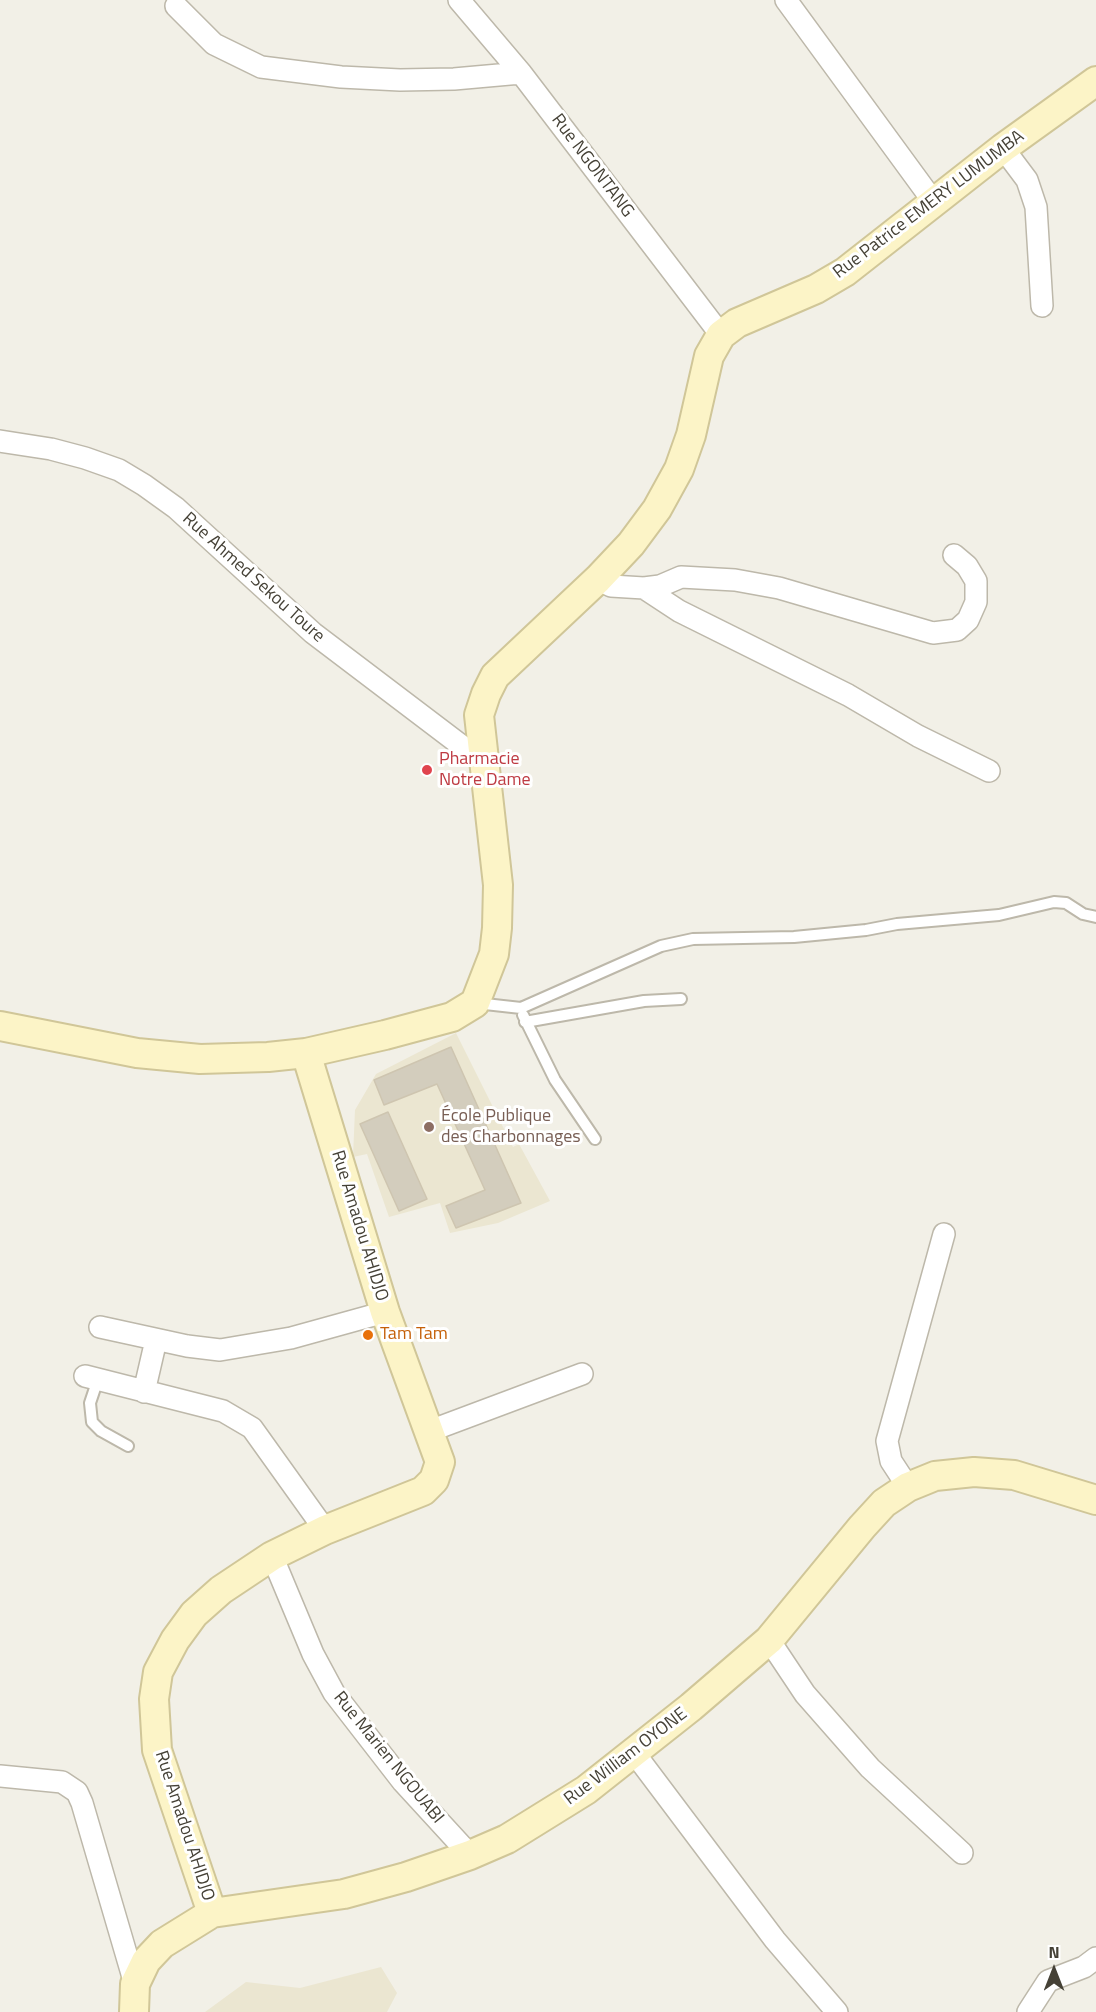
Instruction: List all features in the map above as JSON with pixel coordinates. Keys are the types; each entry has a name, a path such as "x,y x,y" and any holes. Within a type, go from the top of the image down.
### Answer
{"street":[{"name":"Rue NGONTANG","path":"459,0 521,73 721,335"},
{"path":"786,0 933,201"},
{"path":"176,6 214,44 261,68 341,77 400,80 454,79 521,73"},
{"name":"Rue Patrice EMERY LUMUMBA","path":"721,335 737,323 816,289 845,272 933,201 1096,81"},
{"path":"1003,148 1027,180 1036,207 1042,306"},
{"path":"0,1026 137,1053 200,1059 306,1053 452,1017 475,1003 494,954 498,885 479,715 495,676 598,579 645,527 679,468 691,435 709,356 721,335"},
{"name":"Rue Ahmed Sekou Toure","path":"0,441 30,445 85,458 119,470 144,485 176,508 313,633 483,762"},
{"path":"598,579 611,586 644,588 660,586 681,577 735,580 780,588 933,633 957,630 969,620 976,602 976,581 967,566 954,555"},
{"path":"644,588 679,610 848,695 918,735 989,771"},
{"name":"Rue Amadou AHIDJO","path":"212,1913 157,1749 154,1699 158,1672 175,1640 194,1614 221,1590 272,1556 325,1530 423,1491 434,1480 440,1462 427,1432 385,1312 306,1053"},
{"path":"908,1487 891,1461 887,1441 944,1234"},
{"path":"100,1327 156,1340 220,1350 253,1346 385,1312"},
{"path":"144,1392 156,1340"},
{"path":"427,1432 582,1374"},
{"path":"92,1378 223,1411 252,1428 325,1530"},
{"name":"Rue William OYONE","path":"134,2012 135,1984 146,1960 162,1944 212,1913 344,1894 470,1855 547,1816 634,1754 769,1640 862,1527 884,1503 908,1487 935,1476 975,1472 1014,1475 1096,1500"},
{"name":"Rue Marien NGOUABI","path":"272,1556 313,1654 334,1693 403,1782 470,1855"},
{"path":"769,1640 805,1694 870,1768 962,1853"},
{"path":"634,1754 775,1940 837,2012"},
{"path":"0,1776 62,1782 77,1792 135,1984"},
{"path":"1028,2012 1048,1981 1084,1966 1096,1958"}],"lane":[{"path":"475,1003 521,1008 676,941 711,936 819,935 897,924 999,915 1054,902 1066,903 1083,914 1096,917"},
{"path":"525,1022 644,1001 681,999"},
{"path":"521,1008 525,1022 555,1080 595,1138"},
{"path":"92,1378 90,1403 92,1422 101,1431 128,1446"}],"shaded area":[{"name":"École Publique des Charbonnages","path":"456,1033 513,1147 519,1144 550,1201 498,1223 450,1233 440,1203 389,1217 367,1154 353,1157 355,1110 376,1074"},
{"path":"381,1967 397,1993 387,2012 205,2012 246,1982 300,1988"}],"building":[{"path":"451,1047 521,1203 456,1228 446,1206 485,1190 437,1084 384,1105 374,1080"},
{"path":"388,1112 427,1199 399,1211 360,1124"}],"place":[{"name":"Pharmacie Notre Dame","path":"427,770"},
{"name":"École Publique des Charbonnages","path":"429,1127"},
{"name":"Tam Tam","path":"368,1335"}]}
